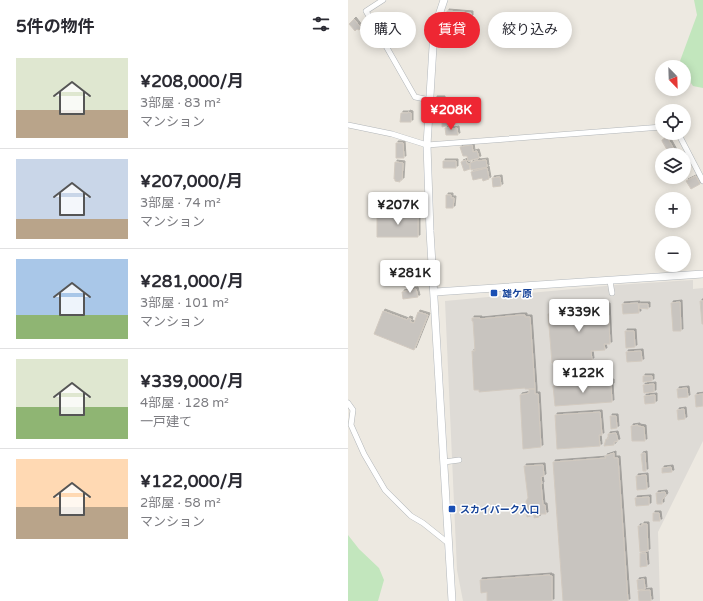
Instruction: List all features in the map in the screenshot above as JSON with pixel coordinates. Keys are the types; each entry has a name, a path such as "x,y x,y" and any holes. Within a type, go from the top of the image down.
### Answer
{"street":[{"path":"383,0 366,11 415,97 430,100"},
{"path":"444,0 434,30 427,145 430,231 435,292 452,601"},
{"path":"348,125 392,134 427,145 655,128"},
{"path":"682,140 703,181"},
{"path":"435,292 703,274"},
{"path":"610,280 612,293"},
{"path":"348,403 353,410 352,426 364,454 385,490 410,516 423,523 448,543"},
{"path":"444,462 459,460"}],"shaded area":[{"path":"693,280 693,289 703,288 703,441 658,532 660,601 463,601 457,570 445,301 616,285"}],"green space":[{"path":"694,0 703,0 703,88 693,86 691,83 691,60 680,60 697,15"},
{"path":"348,535 359,549 379,568 384,580 378,601 348,601"}],"building":[{"path":"354,19 360,29 355,31 349,24"},
{"path":"435,98 443,98 444,114 440,113 439,116 435,116"},
{"path":"401,113 411,113 411,122 400,122"},
{"path":"451,119 453,124 442,127 442,121"},
{"path":"451,127 452,129 457,128 458,135 446,135 445,128"},
{"path":"669,140 673,148 666,148 662,141"},
{"path":"396,143 403,143 404,158 396,158"},
{"path":"472,145 473,152 477,151 479,158 468,161 467,156 463,156 460,147"},
{"path":"466,160 470,169 464,171 461,162"},
{"path":"478,160 486,160 487,167 471,170 470,163"},
{"path":"443,161 456,161 456,168 443,168"},
{"path":"395,162 403,163 402,180 400,180 400,182 395,181 394,179"},
{"path":"487,168 489,179 483,181 482,178 473,180 471,172"},
{"path":"696,176 700,184 691,189 688,184 691,184 691,178"},
{"path":"500,177 501,186 493,187 492,178"},
{"path":"446,195 451,195 451,198 454,198 453,208 446,208"},
{"path":"382,212 402,212 402,216 382,216"},
{"path":"377,216 418,216 418,237 377,237"},
{"path":"416,289 418,297 403,299 402,292"},
{"path":"700,301 703,301 703,324 702,324"},
{"path":"680,302 681,331 673,331 671,303"},
{"path":"638,303 639,313 623,314 622,304"},
{"path":"639,304 648,304 648,309 639,308"},
{"path":"608,305 610,344 604,344 605,350 591,351 592,360 552,363 548,314 563,312 562,309"},
{"path":"383,311 407,320 408,318 411,319 410,322 414,323 418,312 428,315 414,350 374,334"},
{"path":"520,315 530,317 535,389 525,388 479,392 479,390 474,390 472,351 475,351 472,318 480,319"},
{"path":"625,331 634,331 635,347 626,348"},
{"path":"641,351 642,361 627,362 626,352"},
{"path":"643,376 652,376 652,381 643,382"},
{"path":"612,381 612,402 555,406 553,386"},
{"path":"654,384 654,392 644,393 643,385"},
{"path":"687,388 688,397 678,398 677,389"},
{"path":"529,389 535,389 535,394 538,394 541,447 523,449 520,395 529,393"},
{"path":"703,394 703,406 696,407 695,395"},
{"path":"655,395 655,403 645,404 644,396"},
{"path":"684,409 685,419 678,420 677,410"},
{"path":"600,412 602,435 599,435 600,446 557,449 555,415"},
{"path":"610,416 616,416 617,428 611,429"},
{"path":"638,425 644,427 645,441 632,441 631,426"},
{"path":"616,433 618,441 614,442 614,445 604,446 606,439 608,439 608,434"},
{"path":"614,453 614,458 618,458 628,601 563,601 553,462 606,458 605,456"},
{"path":"645,453 646,471 643,471 641,454"},
{"path":"543,465 544,476 541,477 541,484 543,505 545,505 546,514 538,514 539,517 534,518 534,515 527,517 526,501 528,498 524,466"},
{"path":"671,467 672,472 662,473 662,468"},
{"path":"646,475 647,489 637,490 636,476"},
{"path":"665,492 666,495 662,500 662,504 657,504 656,493"},
{"path":"649,497 649,505 636,506 635,498"},
{"path":"653,513 659,513 660,521 653,521"},
{"path":"642,524 647,524 648,551 640,552 638,526 642,526"},
{"path":"640,553 646,553 647,566 640,567"},
{"path":"552,576 552,601 487,601 487,592 481,593 480,580"},
{"path":"644,579 645,589 638,590 637,580"},
{"path":"650,590 651,601 639,601 638,591"}],"place":[{"name":"雄ケ原","path":"494,293"},
{"name":"スカイパーク入口","path":"452,509"}]}
